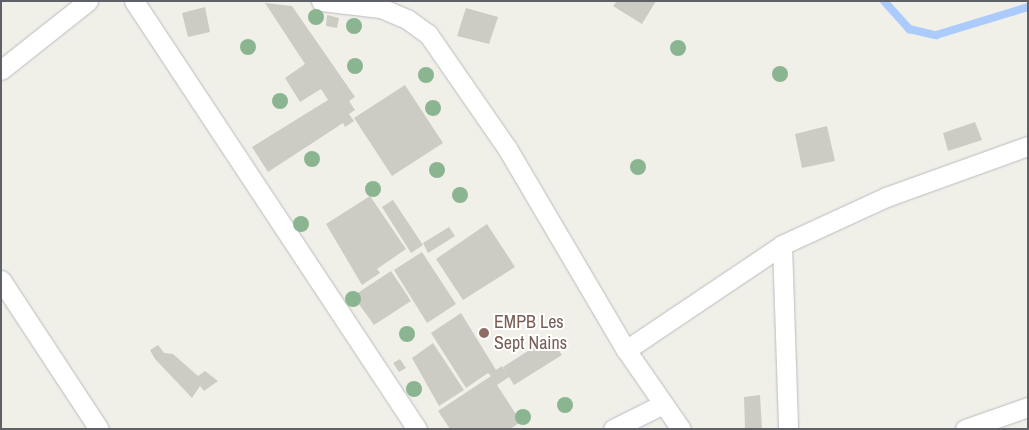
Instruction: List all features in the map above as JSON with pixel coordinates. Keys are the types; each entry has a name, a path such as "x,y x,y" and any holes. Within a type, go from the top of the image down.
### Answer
{"street":[{"path":"1,70 88,1"},
{"path":"134,1 417,429"},
{"path":"321,1 386,5 428,34 507,148 626,350 681,429"},
{"path":"626,350 782,245 886,197 1028,146"},
{"path":"782,245 788,429"},
{"path":"1,280 99,429"},
{"path":"613,429 663,404"},
{"path":"965,429 1028,407"}],"building":[{"path":"617,1 656,1 642,24 613,6"},
{"path":"265,3 292,6 355,97 349,101 355,110 349,114 354,121 345,127 343,123 268,172 252,147 328,100 321,89 300,102 285,78 305,64"},
{"path":"205,7 210,32 188,37 182,13"},
{"path":"466,8 498,17 489,44 457,36"},
{"path":"327,15 339,18 337,28 326,26"},
{"path":"405,85 443,143 392,176 354,118"},
{"path":"975,122 982,140 948,151 943,133"},
{"path":"827,126 835,161 802,168 795,134"},
{"path":"370,196 406,249 377,269 380,273 362,285 326,224"},
{"path":"393,200 423,245 411,253 382,207"},
{"path":"487,224 515,267 463,300 436,259"},
{"path":"449,227 455,236 428,253 423,243"},
{"path":"422,252 456,304 427,323 394,270"},
{"path":"391,271 411,301 374,325 353,296"},
{"path":"461,313 496,370 502,366 507,375 503,367 550,337 562,355 514,385 509,377 497,385 521,422 510,429 450,429 438,411 491,376 488,373 466,388 431,333"},
{"path":"433,343 464,390 439,406 412,358"},
{"path":"158,345 164,353 173,354 198,376 205,371 218,381 204,391 200,386 192,398 155,359 150,350"},
{"path":"400,359 406,368 399,372 393,363"},
{"path":"760,395 762,429 745,429 744,397"}],"waterway":[{"path":"884,1 909,29 936,35 1028,7"}],"place":[{"name":"EMPB Les Sept Nains","path":"484,333"}]}
